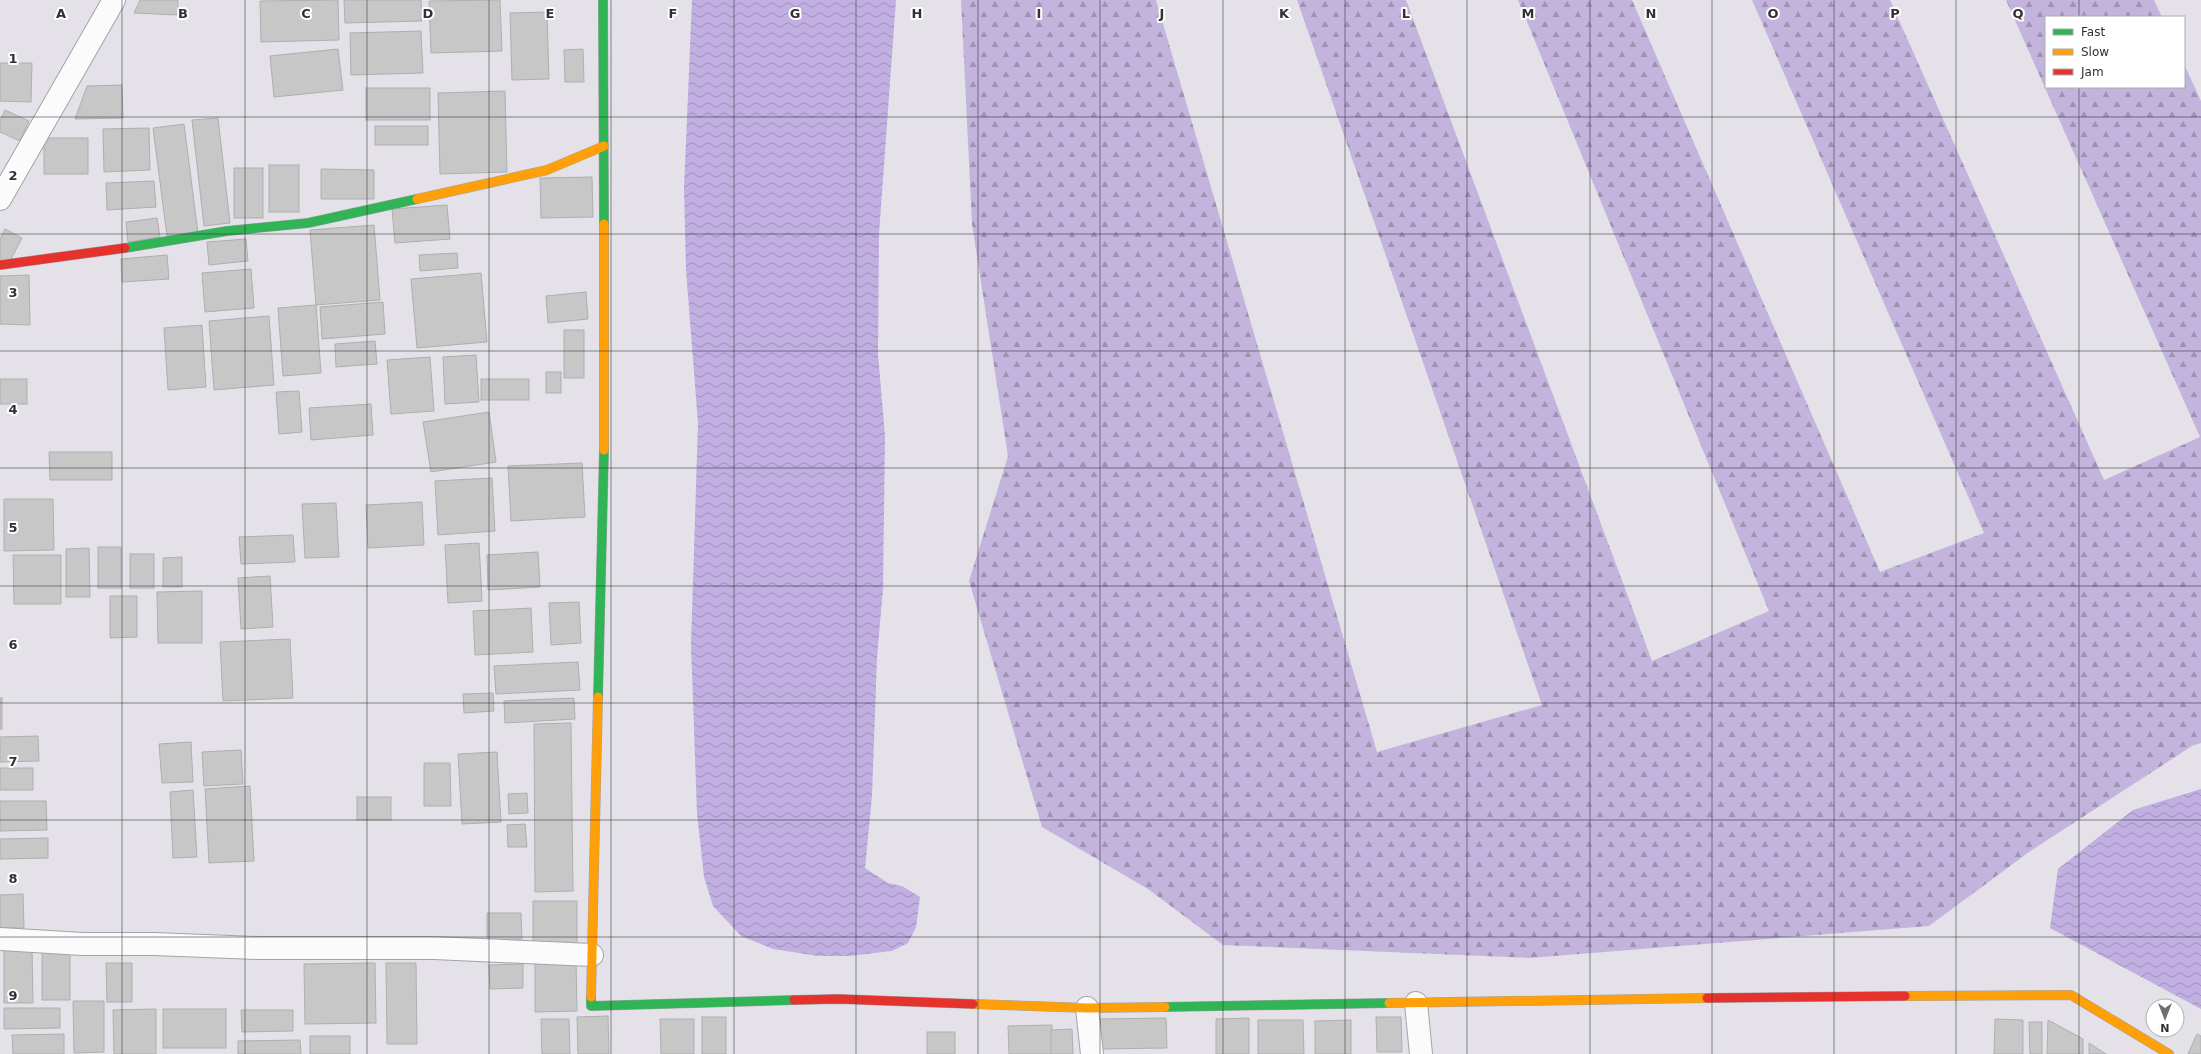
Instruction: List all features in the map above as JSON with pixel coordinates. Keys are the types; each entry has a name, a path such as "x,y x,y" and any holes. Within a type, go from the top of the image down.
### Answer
{"street":[{"path":"0,199 114,0"},
{"path":"603,0 605,398 591,1006 839,999 1087,1008 1792,997 2071,995 2164,1052"},
{"path":"0,265 159,244 227,231 308,223 547,170 604,146"},
{"path":"0,939 83,944 154,944 259,948 434,948 592,955"},
{"path":"1416,1003 1421,1054"},
{"path":"1087,1008 1092,1054"}],"green space":[{"path":"961,0 1156,0 1377,752 1542,705 1297,0 1406,0 1652,661 1769,611 1518,0 1632,0 1880,572 1984,533 1752,0 1890,0 2104,480 2200,437 2045,88 2185,88 2185,66 2201,101 2201,743 2192,746 2029,852 1929,926 1529,958 1223,945 1148,889 1042,827 969,581 1008,456 972,224"},
{"path":"2006,0 2154,0 2162,16 2045,16 2045,88"}],"water":[{"path":"692,0 896,0 879,234 878,354 885,436 883,588 877,658 872,796 865,868 888,883 902,886 920,897 916,927 908,943 892,951 849,956 818,956 773,949 741,936 713,906 704,877 697,813 691,645 698,423 686,270 684,188"},
{"path":"2201,789 2201,1009 2185,1000 2185,998 2180,998 2050,928 2058,869 2133,810"}],"building":[{"path":"140,0 178,0 178,15 134,13"},
{"path":"338,0 339,40 261,42 260,1"},
{"path":"344,0 421,0 422,21 345,23"},
{"path":"500,0 502,51 431,53 429,1"},
{"path":"547,12 549,79 512,80 510,13"},
{"path":"421,31 423,73 351,75 350,33"},
{"path":"338,49 343,90 274,97 270,56"},
{"path":"583,49 584,82 565,82 564,50"},
{"path":"0,63 32,63 31,102 0,101"},
{"path":"122,85 123,118 75,119 87,86"},
{"path":"366,88 430,88 430,120 366,120"},
{"path":"505,91 507,172 440,174 438,93"},
{"path":"5,110 29,121 20,141 0,132 0,121"},
{"path":"218,118 230,223 204,226 192,120"},
{"path":"184,124 198,233 167,236 153,128"},
{"path":"375,126 428,126 428,145 375,145"},
{"path":"149,128 150,170 104,172 103,129"},
{"path":"44,138 88,138 88,174 44,174"},
{"path":"269,165 299,165 299,212 269,212"},
{"path":"234,168 263,168 263,218 234,218"},
{"path":"321,169 374,170 374,199 321,199"},
{"path":"592,177 593,217 541,218 540,178"},
{"path":"154,181 156,207 107,210 106,183"},
{"path":"447,205 450,239 395,243 392,209"},
{"path":"157,218 160,237 128,242 126,222"},
{"path":"374,225 380,300 316,305 310,230"},
{"path":"5,229 22,238 9,263 0,264 0,239"},
{"path":"246,239 248,261 209,265 207,242"},
{"path":"457,253 458,268 420,271 419,255"},
{"path":"167,255 169,279 122,282 121,259"},
{"path":"251,269 254,308 205,312 202,273"},
{"path":"481,273 487,342 417,348 411,279"},
{"path":"29,275 30,325 0,324 0,276"},
{"path":"586,292 588,319 548,323 546,296"},
{"path":"383,302 385,334 322,339 320,307"},
{"path":"316,305 321,373 283,376 278,308"},
{"path":"269,316 274,385 214,390 209,321"},
{"path":"202,325 206,387 168,390 164,328"},
{"path":"564,330 584,330 584,378 564,378"},
{"path":"375,341 377,364 336,367 335,344"},
{"path":"476,355 479,402 445,404 443,357"},
{"path":"430,357 434,411 391,414 387,360"},
{"path":"546,372 561,372 561,393 546,393"},
{"path":"0,379 27,379 27,404 0,404"},
{"path":"481,379 529,379 529,400 481,400"},
{"path":"299,391 302,432 279,434 276,392"},
{"path":"371,404 373,435 311,440 309,408"},
{"path":"489,412 496,462 431,472 423,422"},
{"path":"49,452 112,452 112,480 50,480"},
{"path":"582,463 585,517 511,521 508,466"},
{"path":"492,478 495,531 438,535 435,481"},
{"path":"4,499 53,499 54,550 4,551"},
{"path":"422,502 424,545 368,548 366,505"},
{"path":"336,503 339,557 305,558 302,504"},
{"path":"293,535 295,562 241,564 239,537"},
{"path":"479,543 482,601 448,603 445,545"},
{"path":"98,547 121,547 121,588 98,588"},
{"path":"89,548 90,597 66,597 66,549"},
{"path":"538,552 540,587 488,590 487,555"},
{"path":"130,554 154,554 154,588 130,588"},
{"path":"13,555 61,555 61,604 14,604"},
{"path":"182,557 182,587 163,587 163,558"},
{"path":"270,576 273,627 241,629 238,578"},
{"path":"202,591 202,643 158,643 157,592"},
{"path":"110,596 137,596 137,637 110,638"},
{"path":"579,602 581,643 551,645 549,603"},
{"path":"531,608 533,652 475,655 473,611"},
{"path":"290,639 293,698 223,701 220,642"},
{"path":"578,662 580,690 496,694 494,666"},
{"path":"493,693 494,711 464,713 463,694"},
{"path":"0,698 2,698 2,729 0,729"},
{"path":"574,698 575,719 505,723 504,701"},
{"path":"571,723 573,891 535,892 534,724"},
{"path":"38,736 39,761 0,762 0,737"},
{"path":"191,742 193,782 162,783 159,744"},
{"path":"241,750 243,784 204,786 202,752"},
{"path":"497,752 501,822 462,824 458,754"},
{"path":"424,763 450,763 451,806 424,806"},
{"path":"0,768 33,768 33,790 0,790"},
{"path":"250,786 254,861 209,863 205,789"},
{"path":"193,790 197,857 173,858 170,792"},
{"path":"527,793 528,813 509,814 508,794"},
{"path":"357,797 391,797 391,820 357,820"},
{"path":"0,801 46,801 47,830 0,831"},
{"path":"525,824 527,847 508,847 507,825"},
{"path":"48,838 48,858 0,859 0,839"},
{"path":"23,894 24,928 0,928 0,895"},
{"path":"533,901 577,901 577,947 533,948"},
{"path":"487,913 521,913 522,939 487,940"},
{"path":"4,948 32,948 33,1003 4,1003"},
{"path":"42,952 70,952 70,1000 42,1000"},
{"path":"535,960 576,960 577,1011 535,1012"},
{"path":"106,963 132,963 132,1002 107,1002"},
{"path":"375,963 376,1023 305,1024 304,964"},
{"path":"386,963 416,963 417,1044 387,1044"},
{"path":"523,964 523,988 490,989 489,965"},
{"path":"73,1001 104,1001 104,1052 74,1053"},
{"path":"4,1008 60,1008 60,1028 4,1029"},
{"path":"156,1009 156,1054 114,1054 113,1010"},
{"path":"163,1009 226,1009 226,1048 163,1048"},
{"path":"241,1010 293,1010 293,1031 242,1032"},
{"path":"608,1016 609,1054 578,1054 577,1017"},
{"path":"702,1017 726,1017 726,1054 702,1054"},
{"path":"1376,1017 1401,1017 1402,1052 1377,1052"},
{"path":"1166,1018 1167,1048 1100,1049 1100,1019"},
{"path":"1249,1018 1249,1054 1216,1054 1216,1019"},
{"path":"541,1019 569,1019 570,1054 542,1054"},
{"path":"660,1019 694,1019 694,1054 661,1054"},
{"path":"1995,1019 2023,1020 2023,1054 1994,1054"},
{"path":"1258,1020 1303,1020 1304,1054 1258,1054"},
{"path":"1351,1020 1351,1054 1315,1054 1315,1021"},
{"path":"2048,1020 2083,1039 2083,1054 2047,1054"},
{"path":"2029,1022 2042,1022 2042,1054 2030,1054"},
{"path":"1052,1025 1053,1054 1009,1054 1008,1026"},
{"path":"1072,1029 1073,1054 1051,1054 1051,1030"},
{"path":"927,1032 955,1032 955,1054 927,1054"},
{"path":"64,1034 64,1054 13,1054 12,1035"},
{"path":"2197,1034 2201,1036 2201,1054 2188,1054"},
{"path":"310,1036 350,1036 350,1054 310,1054"},
{"path":"300,1040 301,1054 238,1054 238,1041"},
{"path":"2089,1043 2106,1054 2089,1054"}],"traffic: fast":[{"path":"603,0 604,224"},
{"path":"125,248 227,231 308,223 417,199"},
{"path":"598,697 604,450"},
{"path":"591,997 591,1006 794,1000"},
{"path":"1165,1007 1389,1003"}],"traffic: slow":[{"path":"417,199 547,170 604,146"},
{"path":"604,224 604,450"},
{"path":"591,997 598,697"},
{"path":"1905,996 2071,995 2169,1054"},
{"path":"1389,1003 1707,998"},
{"path":"973,1004 1087,1008 1165,1007"}],"traffic: jam":[{"path":"0,265 125,248"},
{"path":"1707,998 1905,996"},
{"path":"794,1000 839,999 973,1004"}]}
